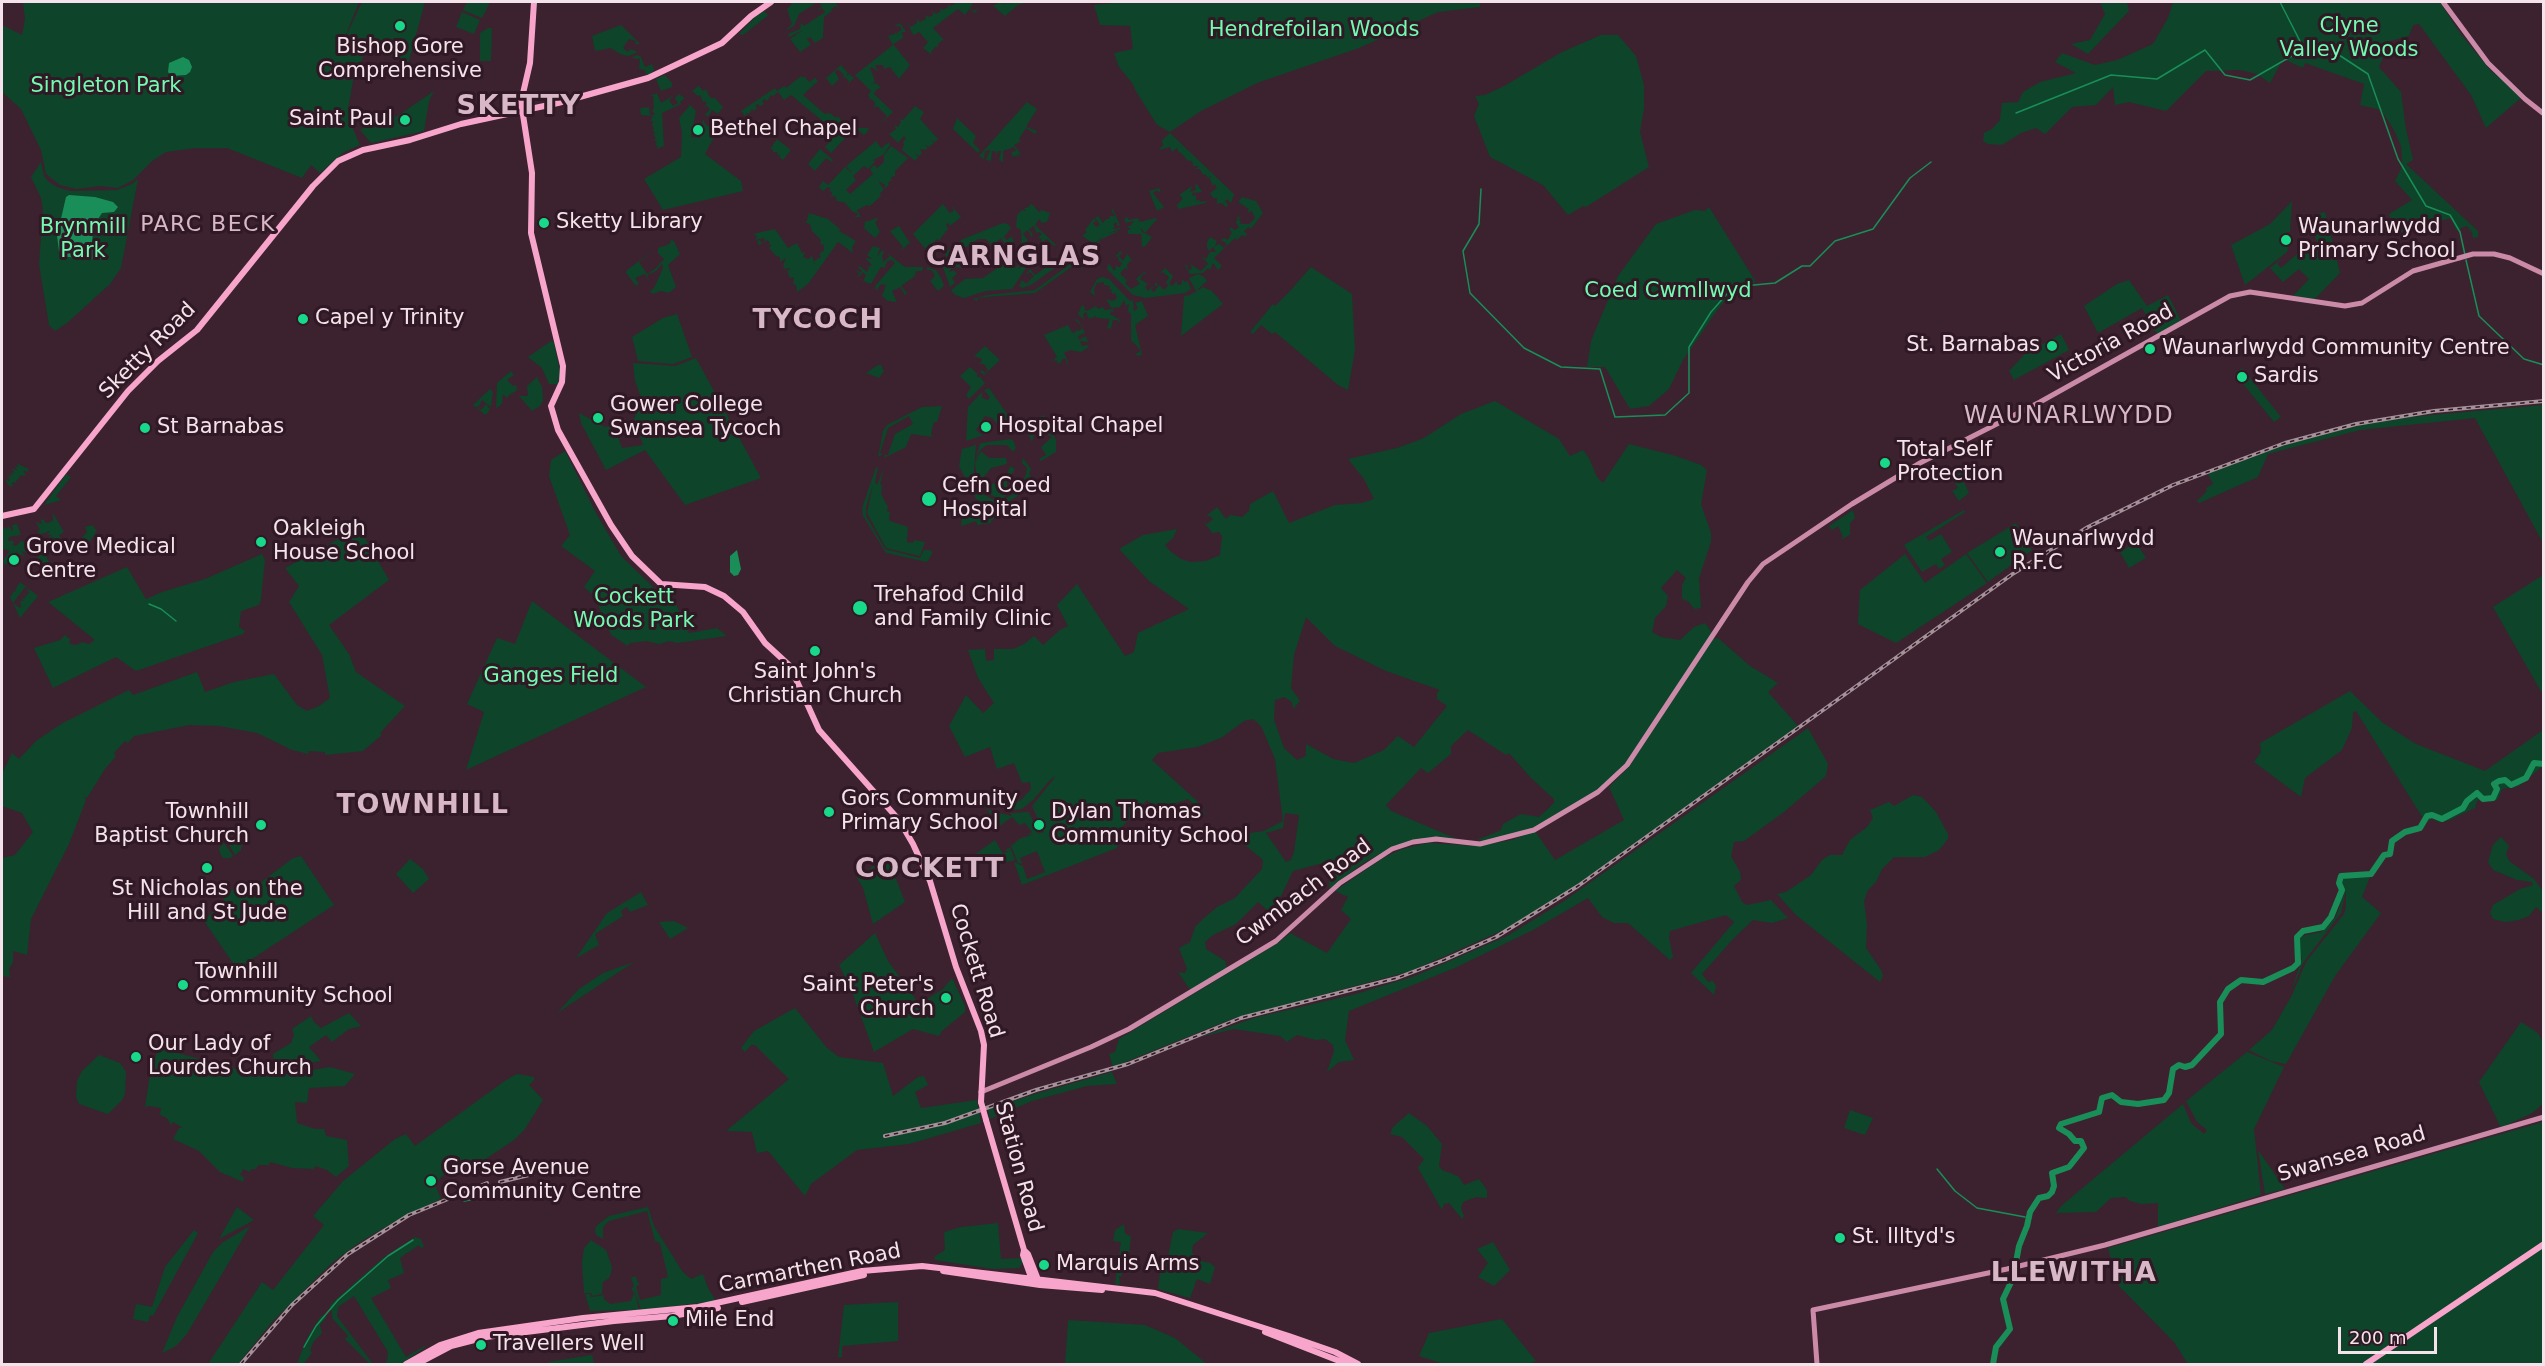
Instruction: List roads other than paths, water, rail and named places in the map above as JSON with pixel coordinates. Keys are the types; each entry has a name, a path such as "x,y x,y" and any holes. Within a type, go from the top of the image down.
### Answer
{"main road":[{"path":"534,2 530,63 521,102 532,173 531,233 561,352 563,376 553,414"},
{"name":"Sketty Road","path":"2,516 34,509 128,391 158,361 196,330 288,217 338,161 352,153 635,82 665,71 727,41 751,16 771,2"},
{"path":"2443,2 2488,63 2524,99 2544,114"},
{"name":"Victoria Road","path":"1852,504 1930,458 1976,436 2230,296 2250,292 2345,306 2362,303 2413,271 2473,254 2494,254 2510,258 2544,274"},
{"name":"Cockett Road","path":"558,393 551,406 569,452 614,531 636,561 661,584 695,585 711,589 724,596 743,612 765,642 790,666 819,730 899,820 930,881 956,967 981,1031 984,1045 981,1092"},
{"name":"Cwmbach Road","path":"981,1092 1129,1029 1276,940 1340,883 1392,849 1413,842 1436,839 1480,844 1534,830 1598,792 1627,765 1757,570 1852,504"},
{"name":"Station Road","path":"981,1092 981,1102 1026,1263 1036,1282"},
{"name":"Swansea Road","path":"1817,1365 1813,1310 2007,1269 2170,1226 2544,1117"},
{"path":"2366,1365 2544,1244"},
{"name":"Station Road","path":"1024,1250 1028,1254 1036,1282"},
{"path":"1010,1276 1020,1272 1026,1263"},
{"name":"Carmarthen Road","path":"406,1365 440,1345 478,1333 583,1318 698,1307 880,1269 931,1266 1010,1276 1036,1282 1145,1291 1174,1297 1335,1352 1359,1365"},
{"name":"Carmarthen Road","path":"417,1365 451,1346 486,1337 590,1323 681,1315 867,1275 928,1270 1128,1292 1162,1298 1262,1331 1347,1365"}],"waterway":[{"path":"2280,2 2304,49"},
{"path":"2016,113 2111,75 2157,79 2205,50 2225,75 2250,80 2304,49 2339,55 2368,74 2398,159 2426,206 2450,215 2460,232 2465,255"},
{"path":"1481,189 1479,224 1463,251 1470,293 1524,348 1561,367 1600,369 1615,417 1665,415 1689,393 1689,347 1711,312 1733,287 1775,283 1802,266 1810,266 1835,241 1873,229 1910,178 1931,162"},
{"path":"2466,260 2479,316 2524,359 2544,365"},
{"path":"149,604 161,609 176,621"},
{"path":"1993,1364 1996,1347 2010,1329 2003,1299 2013,1278 2019,1246 2030,1212 2039,1198 2048,1196 2052,1192 2054,1186 2052,1173 2069,1167 2084,1148 2081,1141 2075,1141 2059,1128 2061,1124 2099,1112 2102,1098 2112,1095 2121,1102 2138,1104 2164,1100 2169,1093 2173,1069 2179,1065 2185,1067 2192,1065 2221,1034 2220,1002 2228,989 2241,980 2263,982 2293,968 2298,963 2297,937 2303,931 2323,927 2331,917 2342,890 2339,883 2341,876 2371,874 2384,855 2390,854 2392,841 2405,832 2420,828 2427,816 2432,815 2442,819 2463,808 2467,801 2477,793 2483,799 2493,798 2497,789 2494,784 2505,780 2511,785 2526,778 2534,763 2544,764"},
{"path":"1937,1169 1955,1191 1977,1208 2025,1217"},
{"path":"480,1198 493,1189"},
{"path":"464,1201 476,1199"},
{"path":"304,1347 316,1326 338,1300 388,1256 413,1240"}],"railway":[{"path":"885,1136 945,1123 1036,1090 1128,1064 1241,1018 1397,978 1496,937 1578,886 2014,573 2088,527 2173,485 2285,443 2356,424 2434,411 2544,401"},
{"path":"500,1182 533,1174"},
{"path":"241,1364 292,1305 348,1254 409,1215 487,1183"}],"place":[{"name":"Bishop Gore Comprehensive","path":"400,26"},
{"name":"Saint Paul","path":"405,120"},
{"name":"Bethel Chapel","path":"698,130"},
{"name":"Sketty Library","path":"544,223"},
{"name":"Waunarlwydd Primary School","path":"2286,240"},
{"name":"Capel y Trinity","path":"303,319"},
{"name":"St. Barnabas","path":"2052,346"},
{"name":"Waunarlwydd Community Centre","path":"2150,349"},
{"name":"Sardis","path":"2242,377"},
{"name":"Gower College Swansea Tycoch","path":"598,418"},
{"name":"Hospital Chapel","path":"986,427"},
{"name":"St Barnabas","path":"145,428"},
{"name":"Total Self Protection","path":"1885,463"},
{"name":"Cefn Coed Hospital","path":"929,499"},
{"name":"Oakleigh House School","path":"261,542"},
{"name":"Waunarlwydd R.F.C","path":"2000,552"},
{"name":"Grove Medical Centre","path":"14,560"},
{"name":"Trehafod Child and Family Clinic","path":"860,608"},
{"name":"Saint John's Christian Church","path":"815,651"},
{"name":"Gors Community Primary School","path":"829,812"},
{"name":"Townhill Baptist Church","path":"261,825"},
{"name":"Dylan Thomas Community School","path":"1039,825"},
{"name":"St Nicholas on the Hill and St Jude","path":"207,868"},
{"name":"Townhill Community School","path":"183,985"},
{"name":"Saint Peter's Church","path":"946,998"},
{"name":"Our Lady of Lourdes Church","path":"136,1057"},
{"name":"Gorse Avenue Community Centre","path":"431,1181"},
{"name":"St. Illtyd's","path":"1840,1238"},
{"name":"Marquis Arms","path":"1044,1265"},
{"name":"Mile End","path":"673,1321"},
{"name":"Travellers Well","path":"481,1345"}],"district":[{"name":"SKETTY","path":"519,107"},
{"name":"PARC BECK","path":"208,225"},
{"name":"CARNGLAS","path":"1014,258"},
{"name":"TYCOCH","path":"818,321"},
{"name":"WAUNARLWYDD","path":"2069,417"},
{"name":"TOWNHILL","path":"423,806"},
{"name":"COCKETT","path":"930,870"},
{"name":"LLEWITHA","path":"2074,1274"}],"park label":[{"name":"Hendrefoilan Woods","path":"1314,31"},
{"name":"Clyne Valley Woods","path":"2349,39"},
{"name":"Singleton Park","path":"106,87"},
{"name":"Brynmill Park","path":"83,240"},
{"name":"Coed Cwmllwyd","path":"1668,292"},
{"name":"Cockett Woods Park","path":"634,610"},
{"name":"Ganges Field","path":"551,677"}]}
